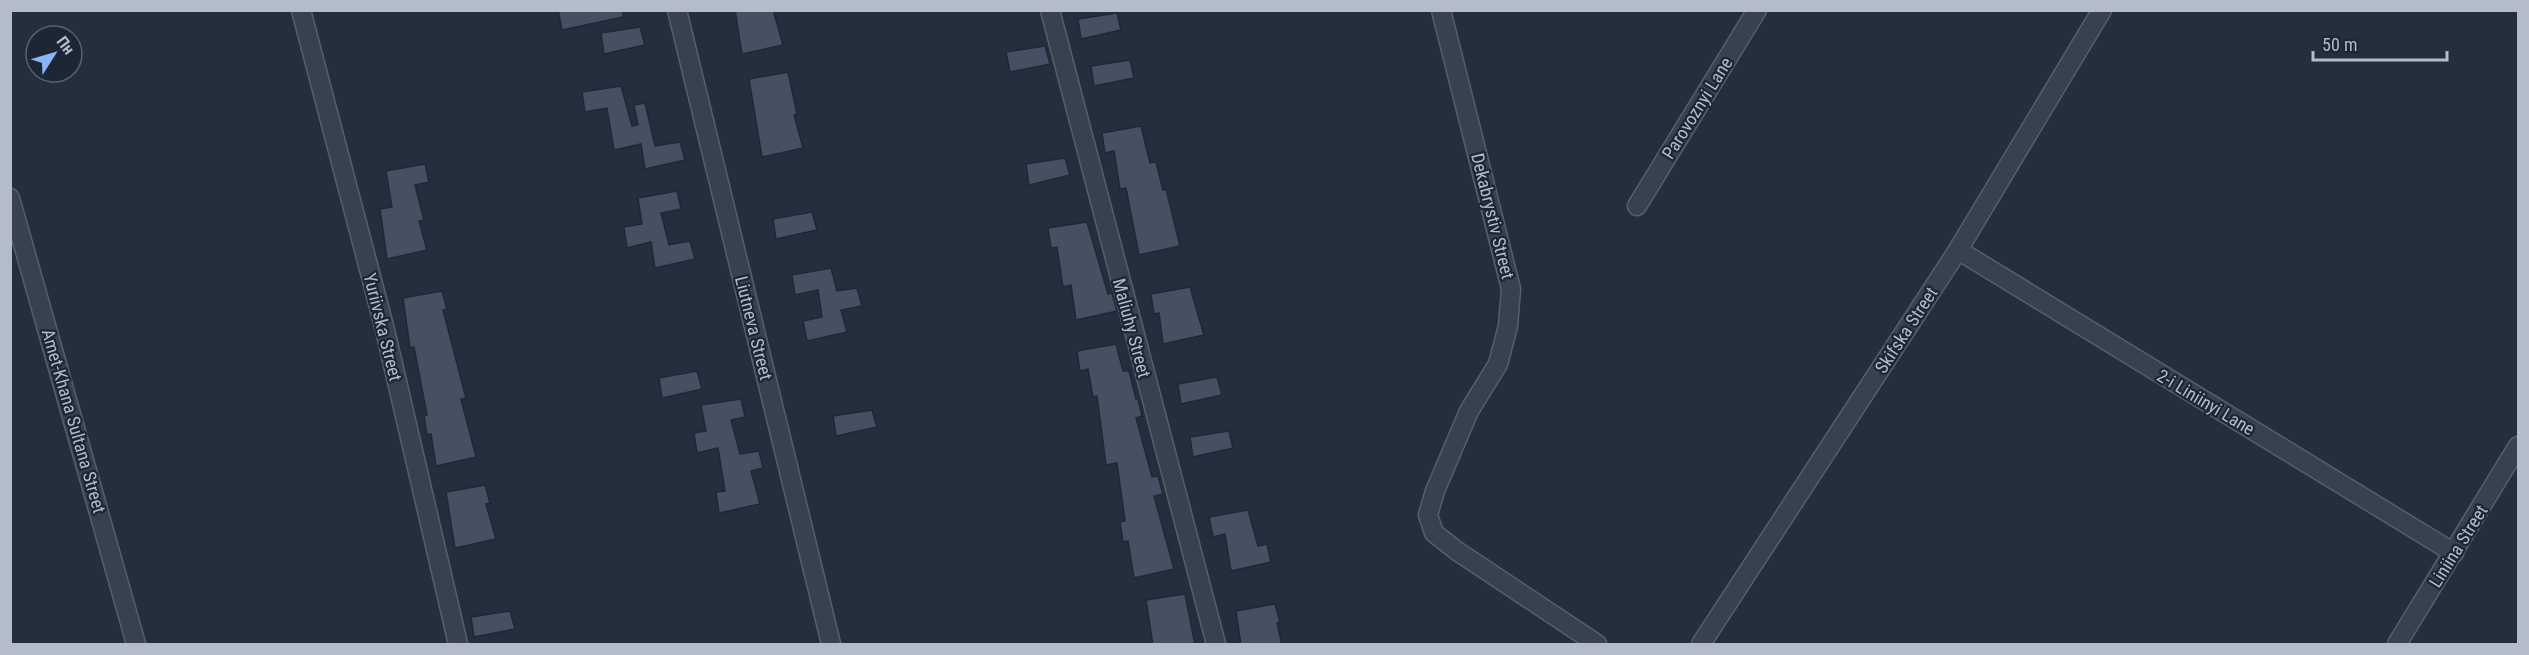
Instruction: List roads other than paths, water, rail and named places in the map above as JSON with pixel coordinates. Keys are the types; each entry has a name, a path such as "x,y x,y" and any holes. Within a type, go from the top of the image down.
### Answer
{"street":[{"name":"Yuriivska Street","path":"301,10 385,330 459,645"},
{"name":"Liutneva Street","path":"677,10 831,645"},
{"name":"Maliuhy Street","path":"1050,10 1216,645"},
{"name":"Dekabrystiv Street","path":"1441,10 1511,289 1508,326 1498,364 1468,411 1435,491 1428,514 1434,533 1457,551 1597,645"},
{"name":"Parovoznyi Lane","path":"1636,206 1757,10"},
{"name":"Skifska Street","path":"1701,645 1958,250 2102,10"},
{"name":"Amet-Khana Sultana Street","path":"10,198 136,645"},
{"name":"2-i Liniinyi Lane","path":"1958,250 2454,553"},
{"name":"Liniina Street","path":"2397,645 2518,446"}]}
